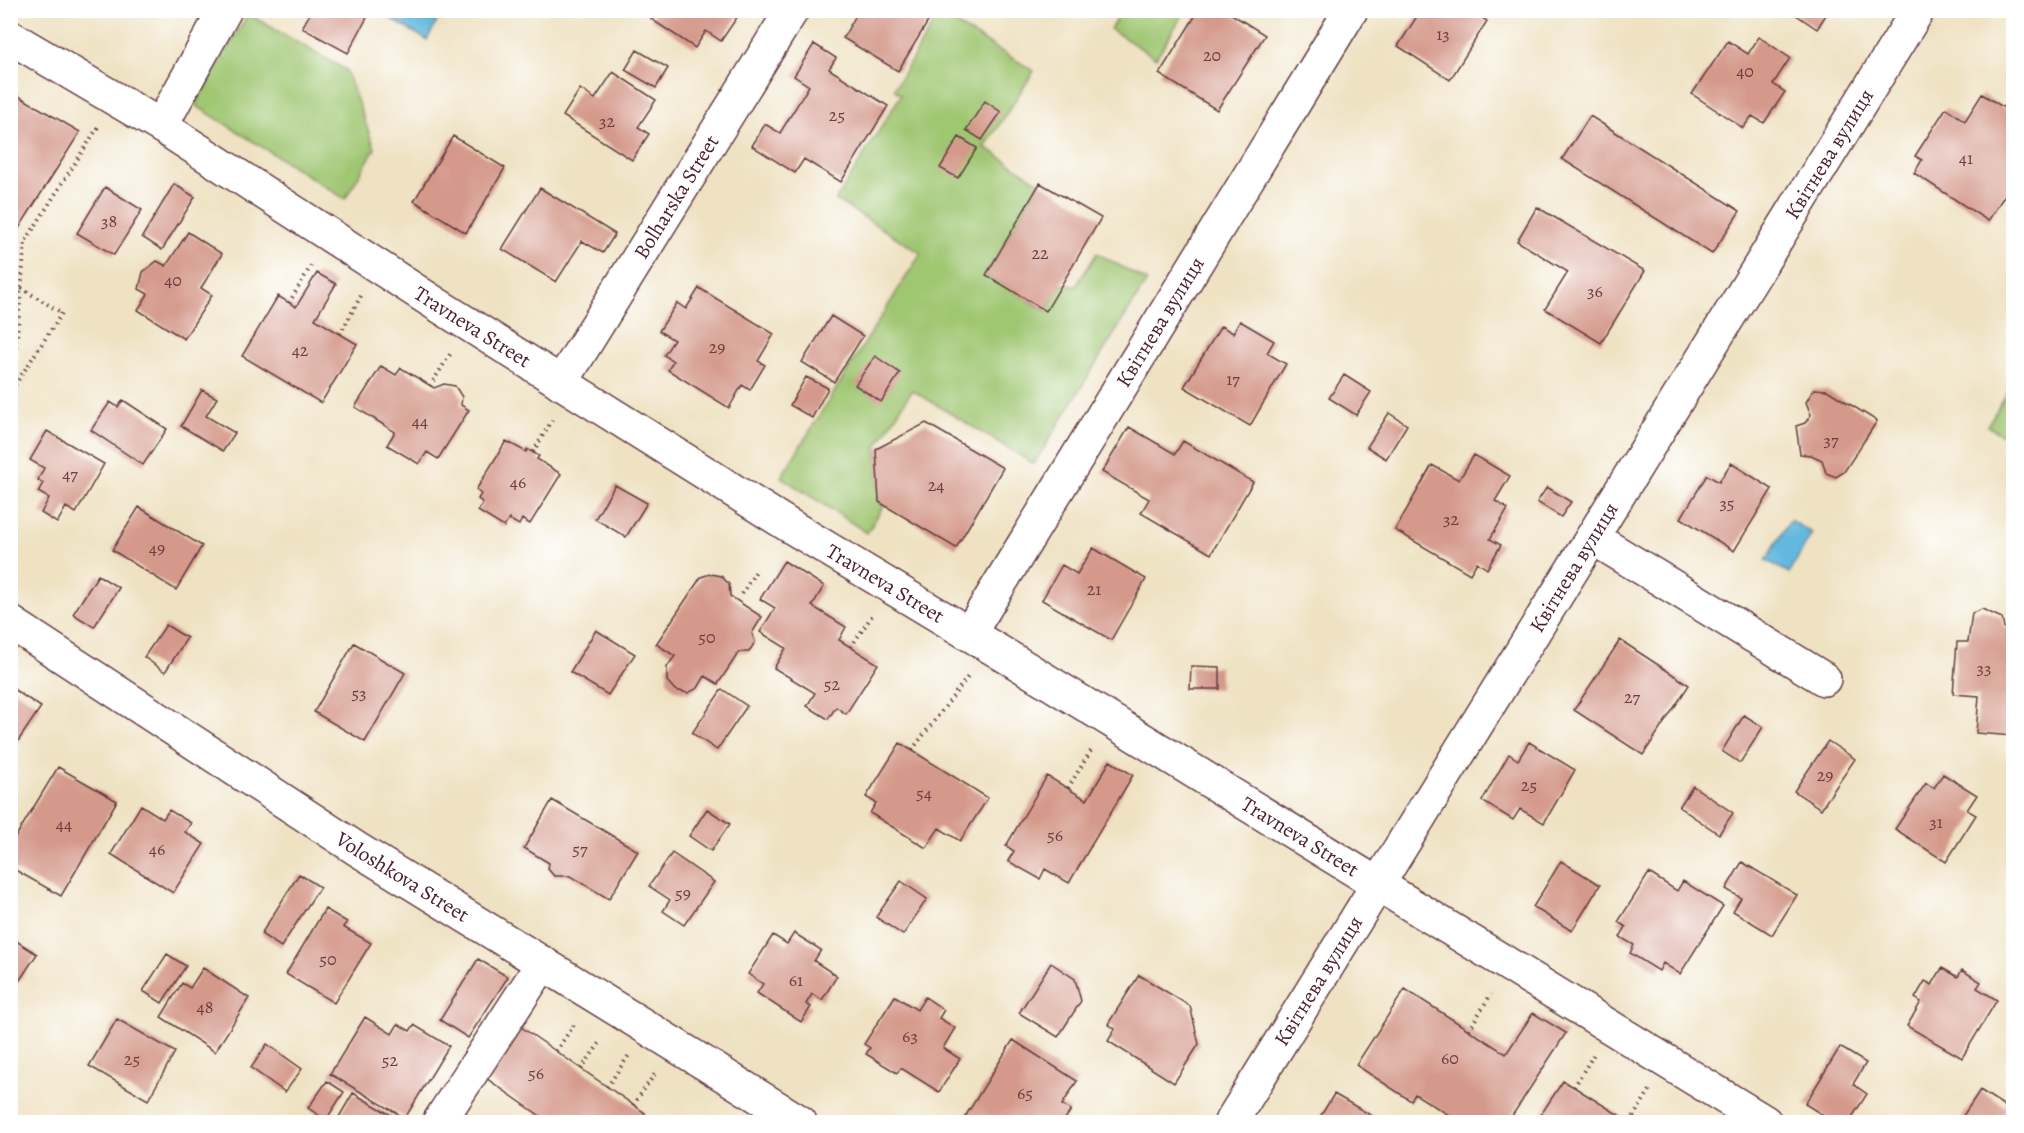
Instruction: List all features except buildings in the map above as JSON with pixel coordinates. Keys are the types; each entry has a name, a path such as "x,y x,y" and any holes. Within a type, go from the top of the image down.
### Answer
{"street":[{"path":"161,126 225,10"},
{"name":"Bolharska Street","path":"560,396 792,10"},
{"name":"Квітнева вулиця","path":"969,634 1351,10"},
{"name":"Квітнева вулиця","path":"1231,1122 1918,10"},
{"name":"Travneva Street","path":"10,37 161,126 560,396 969,634 1765,1122"},
{"path":"1593,538 1824,679"},
{"name":"Voloshkova Street","path":"10,622 348,843 800,1122"},
{"path":"439,1122 543,963"}],"path":[{"path":"10,419 25,242 99,127 89,121"},
{"path":"289,303 315,258"},
{"path":"13,387 62,313 21,288"},
{"path":"340,334 365,288"},
{"path":"430,386 453,350"},
{"path":"533,452 560,396"},
{"path":"742,594 756,571"},
{"path":"851,647 878,605"},
{"path":"912,750 976,667"},
{"path":"1068,788 1097,741"},
{"path":"1469,1030 1508,965"},
{"path":"556,1051 576,1022"},
{"path":"581,1069 604,1037"},
{"path":"608,1087 630,1054"}],"green space":[{"path":"1122,10 1185,11 1156,58 1110,29"},
{"path":"248,14 346,70 375,149 345,199 195,105"},
{"path":"939,14 1034,71 985,147 1040,183 986,275 1046,311 1061,285 1076,286 1097,253 1147,281 1034,464 912,390 876,448 879,502 884,505 867,533 781,477 921,253 836,200 901,95 894,89"},
{"path":"2013,383 2013,441 1987,426"}],"water":[{"path":"396,11 418,11 437,22 427,40 391,19"},
{"path":"1790,520 1812,533 1789,573 1766,560"}]}
